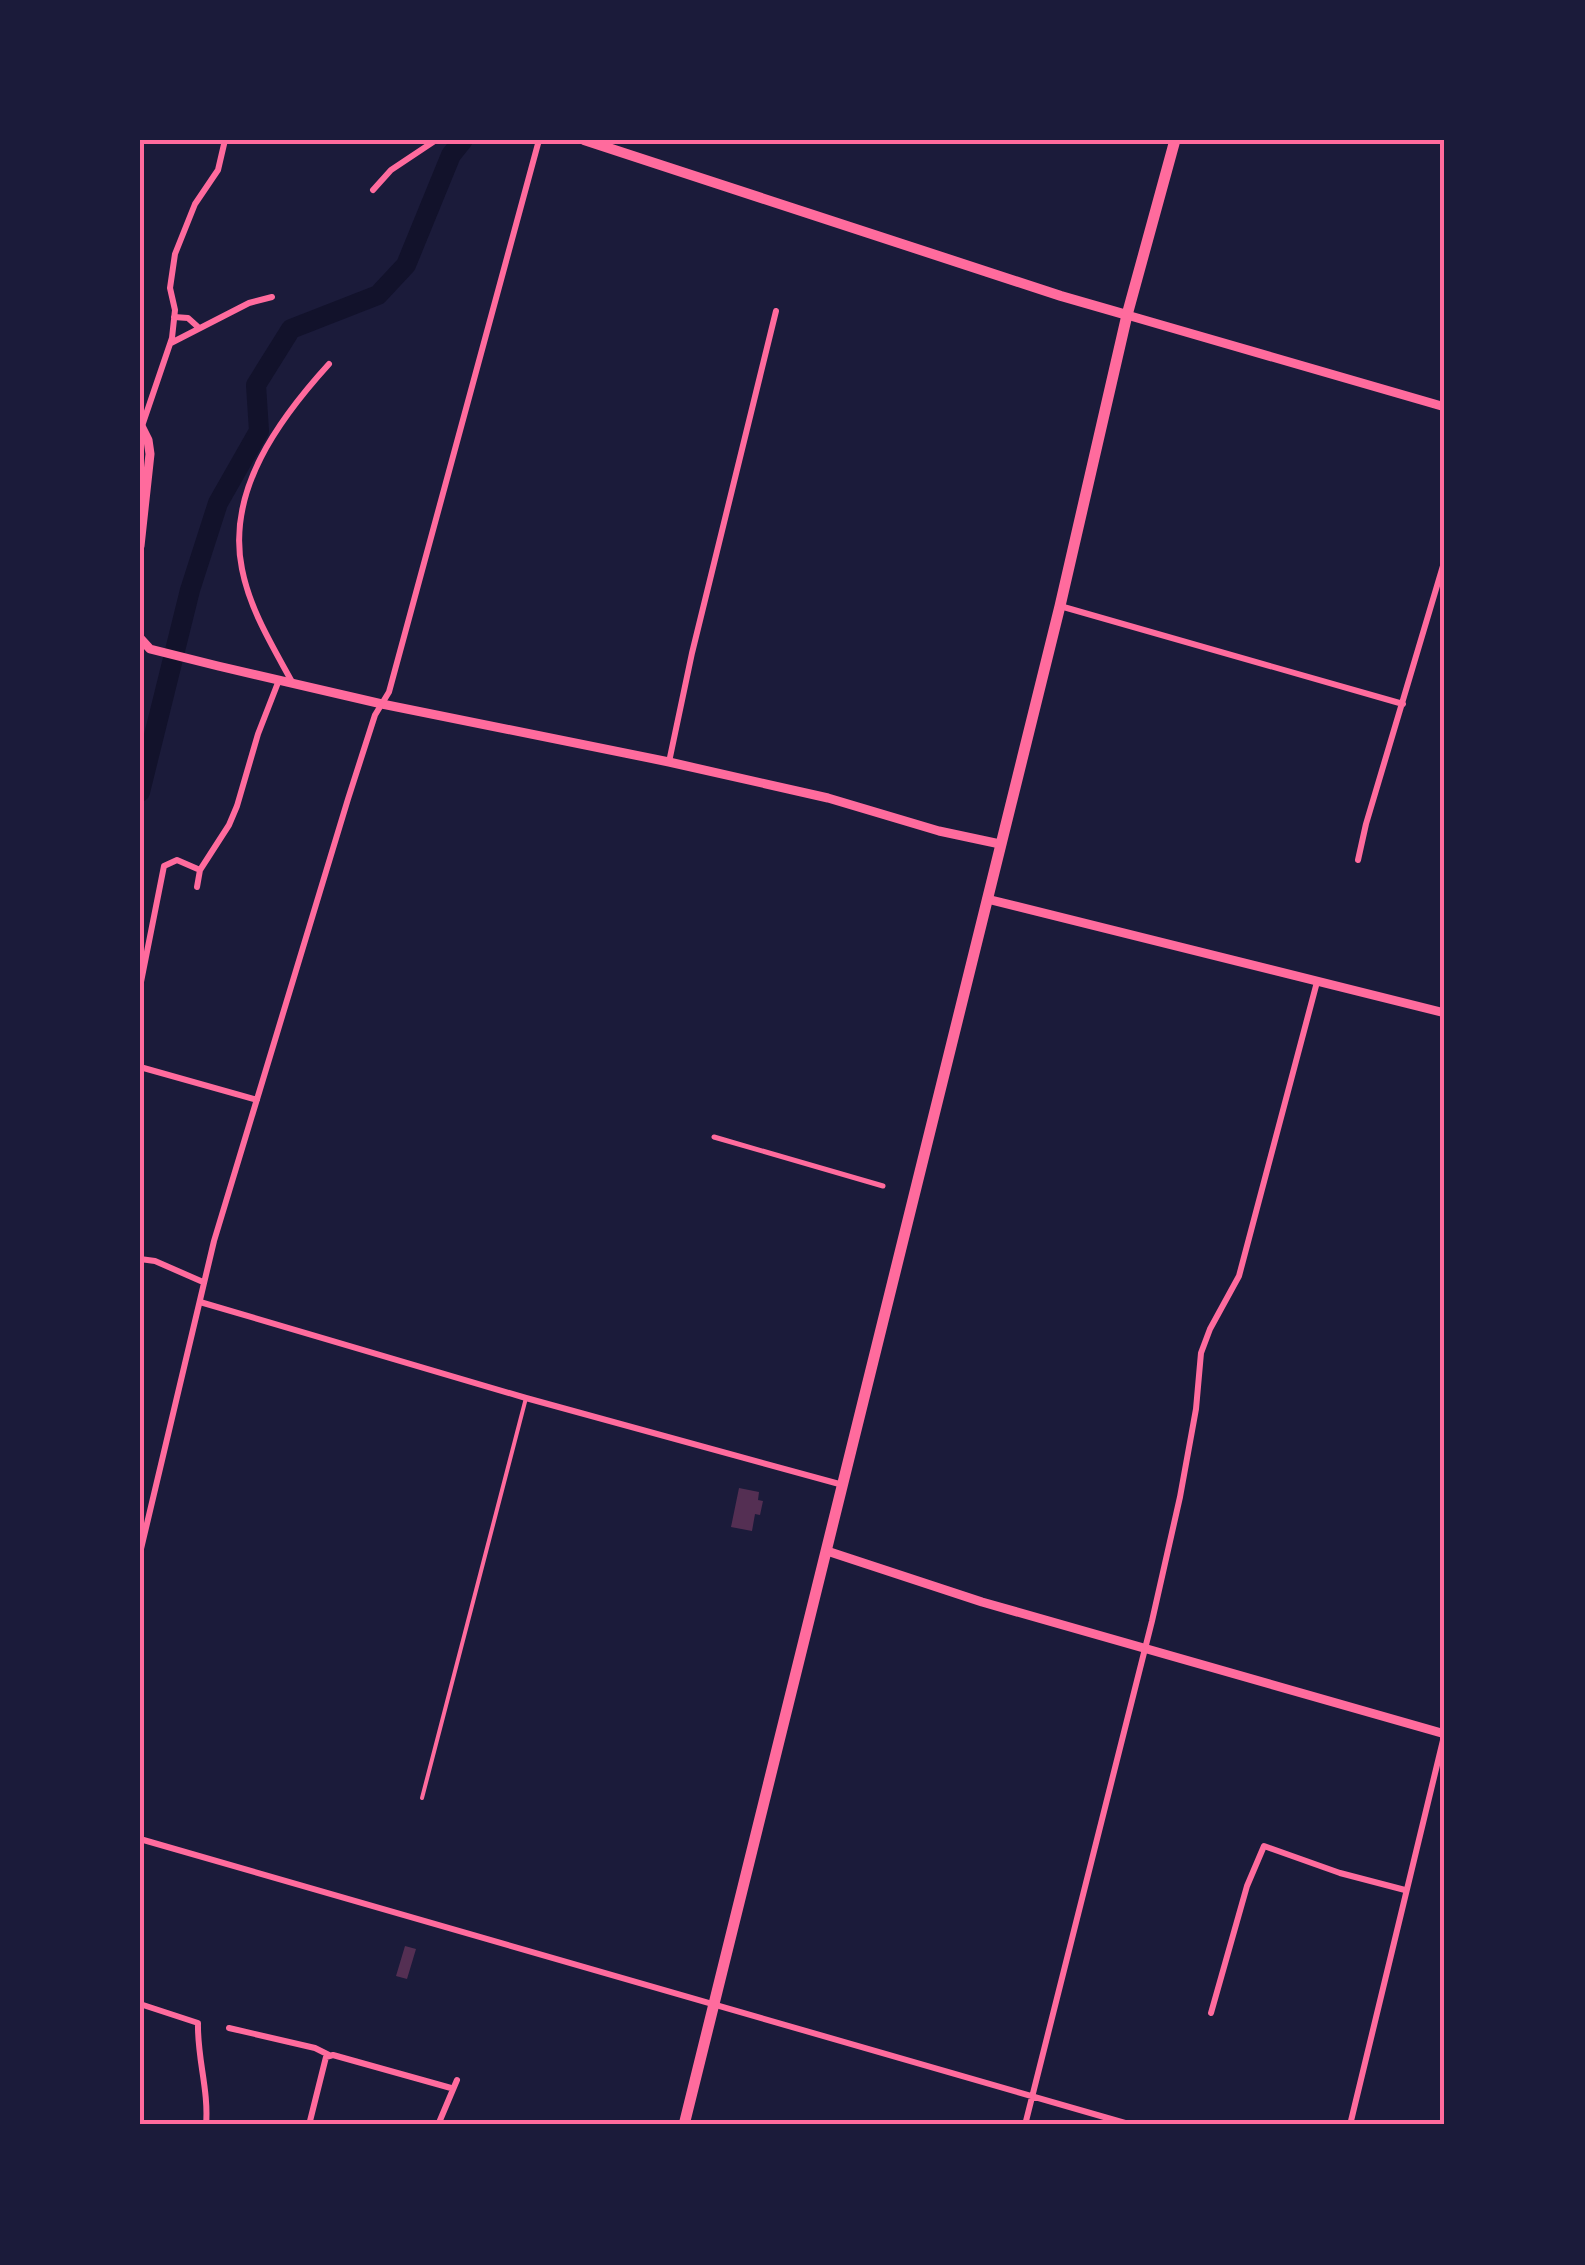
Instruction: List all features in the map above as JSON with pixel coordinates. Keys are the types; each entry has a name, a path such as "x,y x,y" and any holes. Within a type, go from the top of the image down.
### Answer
{"main road":[{"path":"584,140 1061,296 1128,314"},
{"path":"684,2125 1060,606 1128,314 1176,140"}],"street":[{"path":"140,546 150,454 141,425 170,344 174,317 170,288 175,254 195,204 218,170 225,140"},
{"path":"374,190 391,170 436,140"},
{"path":"140,1553 204,1282 348,799 389,692 539,140"},
{"path":"170,344 249,303 272,297"},
{"path":"669,762 776,310"},
{"path":"1128,314 1445,407"},
{"path":"174,317 188,318 198,328"},
{"path":"292,682 248,593 241,567 242,510 252,474 280,424 329,364"},
{"path":"1358,860 1445,558"},
{"path":"1060,606 1403,704"},
{"path":"140,638 145,651 669,762 828,798 1000,844"},
{"path":"197,887 200,870 237,806 280,679"},
{"path":"140,986 164,866 177,860 200,870"},
{"path":"987,899 1445,1013"},
{"path":"1024,2125 1180,1496 1196,1409 1201,1352 1240,1276 1317,982"},
{"path":"140,1067 257,1100"},
{"path":"714,1137 882,1186"},
{"path":"140,1259 155,1261 204,1282"},
{"path":"200,1302 842,1485"},
{"path":"826,1552 1144,1649 1445,1733 1350,2125"},
{"path":"140,1839 1132,2125"},
{"path":"1211,2013 1247,1886 1264,1846 1340,1873 1405,1890"},
{"path":"140,2004 198,2023 197,2048 207,2095 206,2125"},
{"path":"230,2028 451,2088"},
{"path":"309,2125 326,2057 330,2055"},
{"path":"438,2125 456,2080"}],"lane":[{"path":"422,1798 526,1398"}],"building":[{"path":"739,1488 759,1492 758,1500 763,1501 760,1515 755,1514 752,1531 731,1527"},
{"path":"405,1946 416,1949 407,1979 396,1976"}],"waterway":[{"path":"140,792 190,590 218,503 259,431 256,385 291,329 378,295 406,265 451,155 463,140"}]}
